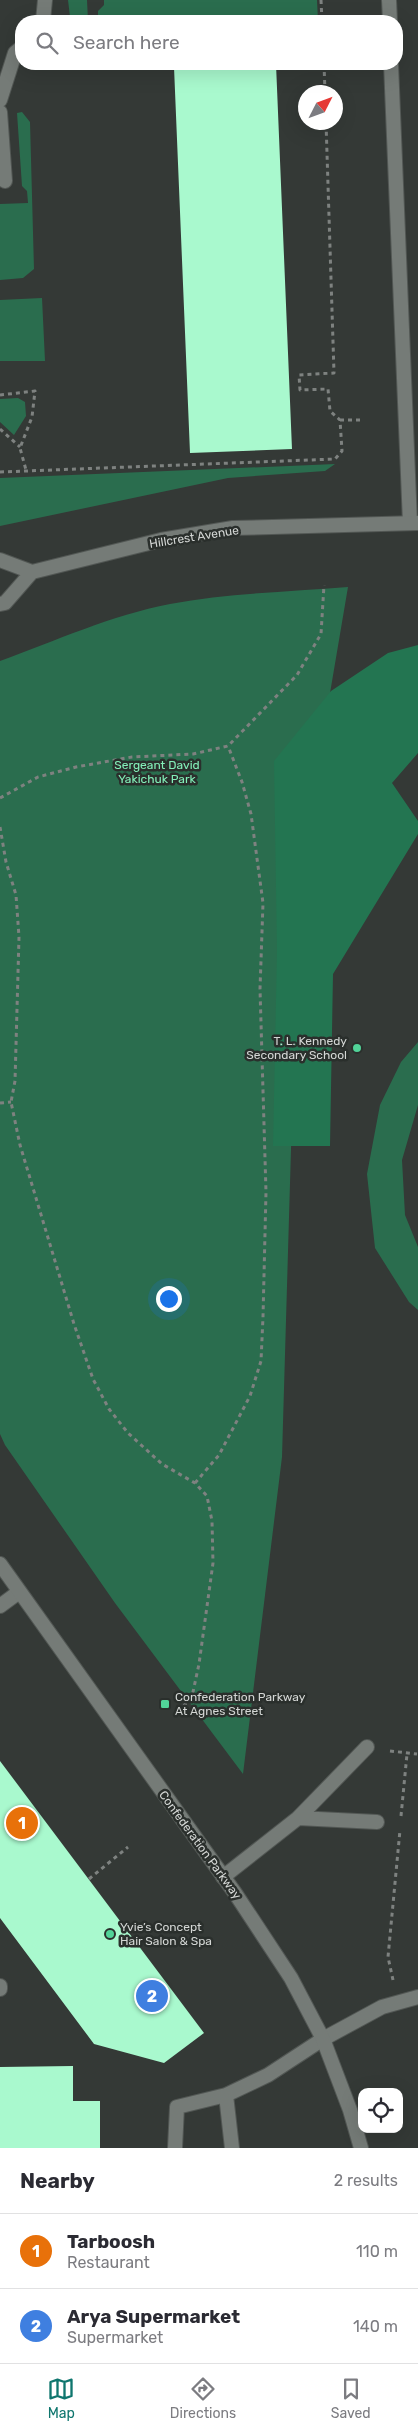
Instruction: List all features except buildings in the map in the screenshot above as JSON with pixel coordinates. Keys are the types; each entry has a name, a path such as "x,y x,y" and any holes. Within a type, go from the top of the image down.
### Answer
{"street":[{"path":"44,15 45,0"},
{"path":"389,0 390,15"},
{"path":"0,100 15,54"},
{"path":"391,70 414,523"},
{"path":"0,112 4,181"},
{"name":"Hillcrest Avenue","path":"32,572 161,540 233,528 414,523"},
{"path":"0,560 32,572 0,604"},
{"name":"Confederation Parkway","path":"0,1564 223,1877 291,1978 323,2039 350,2110 361,2148"},
{"path":"0,1606 19,1592"},
{"path":"223,1877 298,1818 368,1747"},
{"path":"298,1818 377,1822"},
{"path":"176,2148 177,2107 226,2095 268,2075 323,2039 382,2007 418,1997"},
{"path":"226,2095 232,2148"}],"path":[{"path":"321,0 322,15"},
{"path":"324,70 324,85"},
{"path":"326,130 334,373 299,375 300,390 328,389 330,411 340,420 364,420"},
{"path":"0,394 35,391 32,417 20,448"},
{"path":"0,472 335,459 342,451 340,420"},
{"path":"0,429 20,448 26,470"},
{"path":"0,798 38,777 76,767 132,757 192,754 228,746 297,675 321,634 324,585"},
{"path":"195,1483 219,1455 250,1396 261,1361 263,1317 266,1192 260,989 263,904 252,814 228,746"},
{"path":"0,827 6,862 16,895 18,937 15,1081 11,1102 20,1145 74,1324 93,1379 109,1410 128,1433 162,1464 195,1483 208,1496 212,1521 214,1562 197,1674 193,1692 182,1709"},
{"path":"0,1103 11,1102"},
{"path":"399,2002 388,1957 408,1754"},
{"path":"88,1878 128,1847"}],"green space":[{"path":"68,0 87,0 88,15 70,15"},
{"path":"104,0 317,0 318,15 98,15 98,11 104,5"},
{"path":"22,112 30,122 34,269 23,278 0,280 0,204 28,203 27,191 22,186 17,113"},
{"path":"42,298 45,361 0,361 0,300"},
{"path":"18,398 25,402 26,416 14,435 0,422 0,399"},
{"path":"335,464 325,471 228,478 0,526 0,478"},
{"name":"Sergeant David Yakichuk Park","path":"348,587 299,876 282,1457 243,1774 115,1603 5,1445 0,1434 0,661 84,629 170,604 236,595"},
{"path":"418,645 418,753 392,783 418,821 418,834 333,974 330,1146 273,1146 277,951 274,761 331,691 388,653"},
{"path":"418,1042 418,1105 402,1160 405,1215 418,1247 418,1310 409,1302 375,1248 367,1174 380,1105 401,1062"}],"place":[{"name":"T. L. Kennedy Secondary School","path":"357,1048"},
{"name":"Confederation Parkway At Agnes Street","path":"165,1704"},
{"name":"Tarboosh","path":"22,1823"},
{"name":"Yvie’s Concept Hair Salon & Spa","path":"110,1934"},
{"name":"Arya Supermarket","path":"152,1996"}]}
